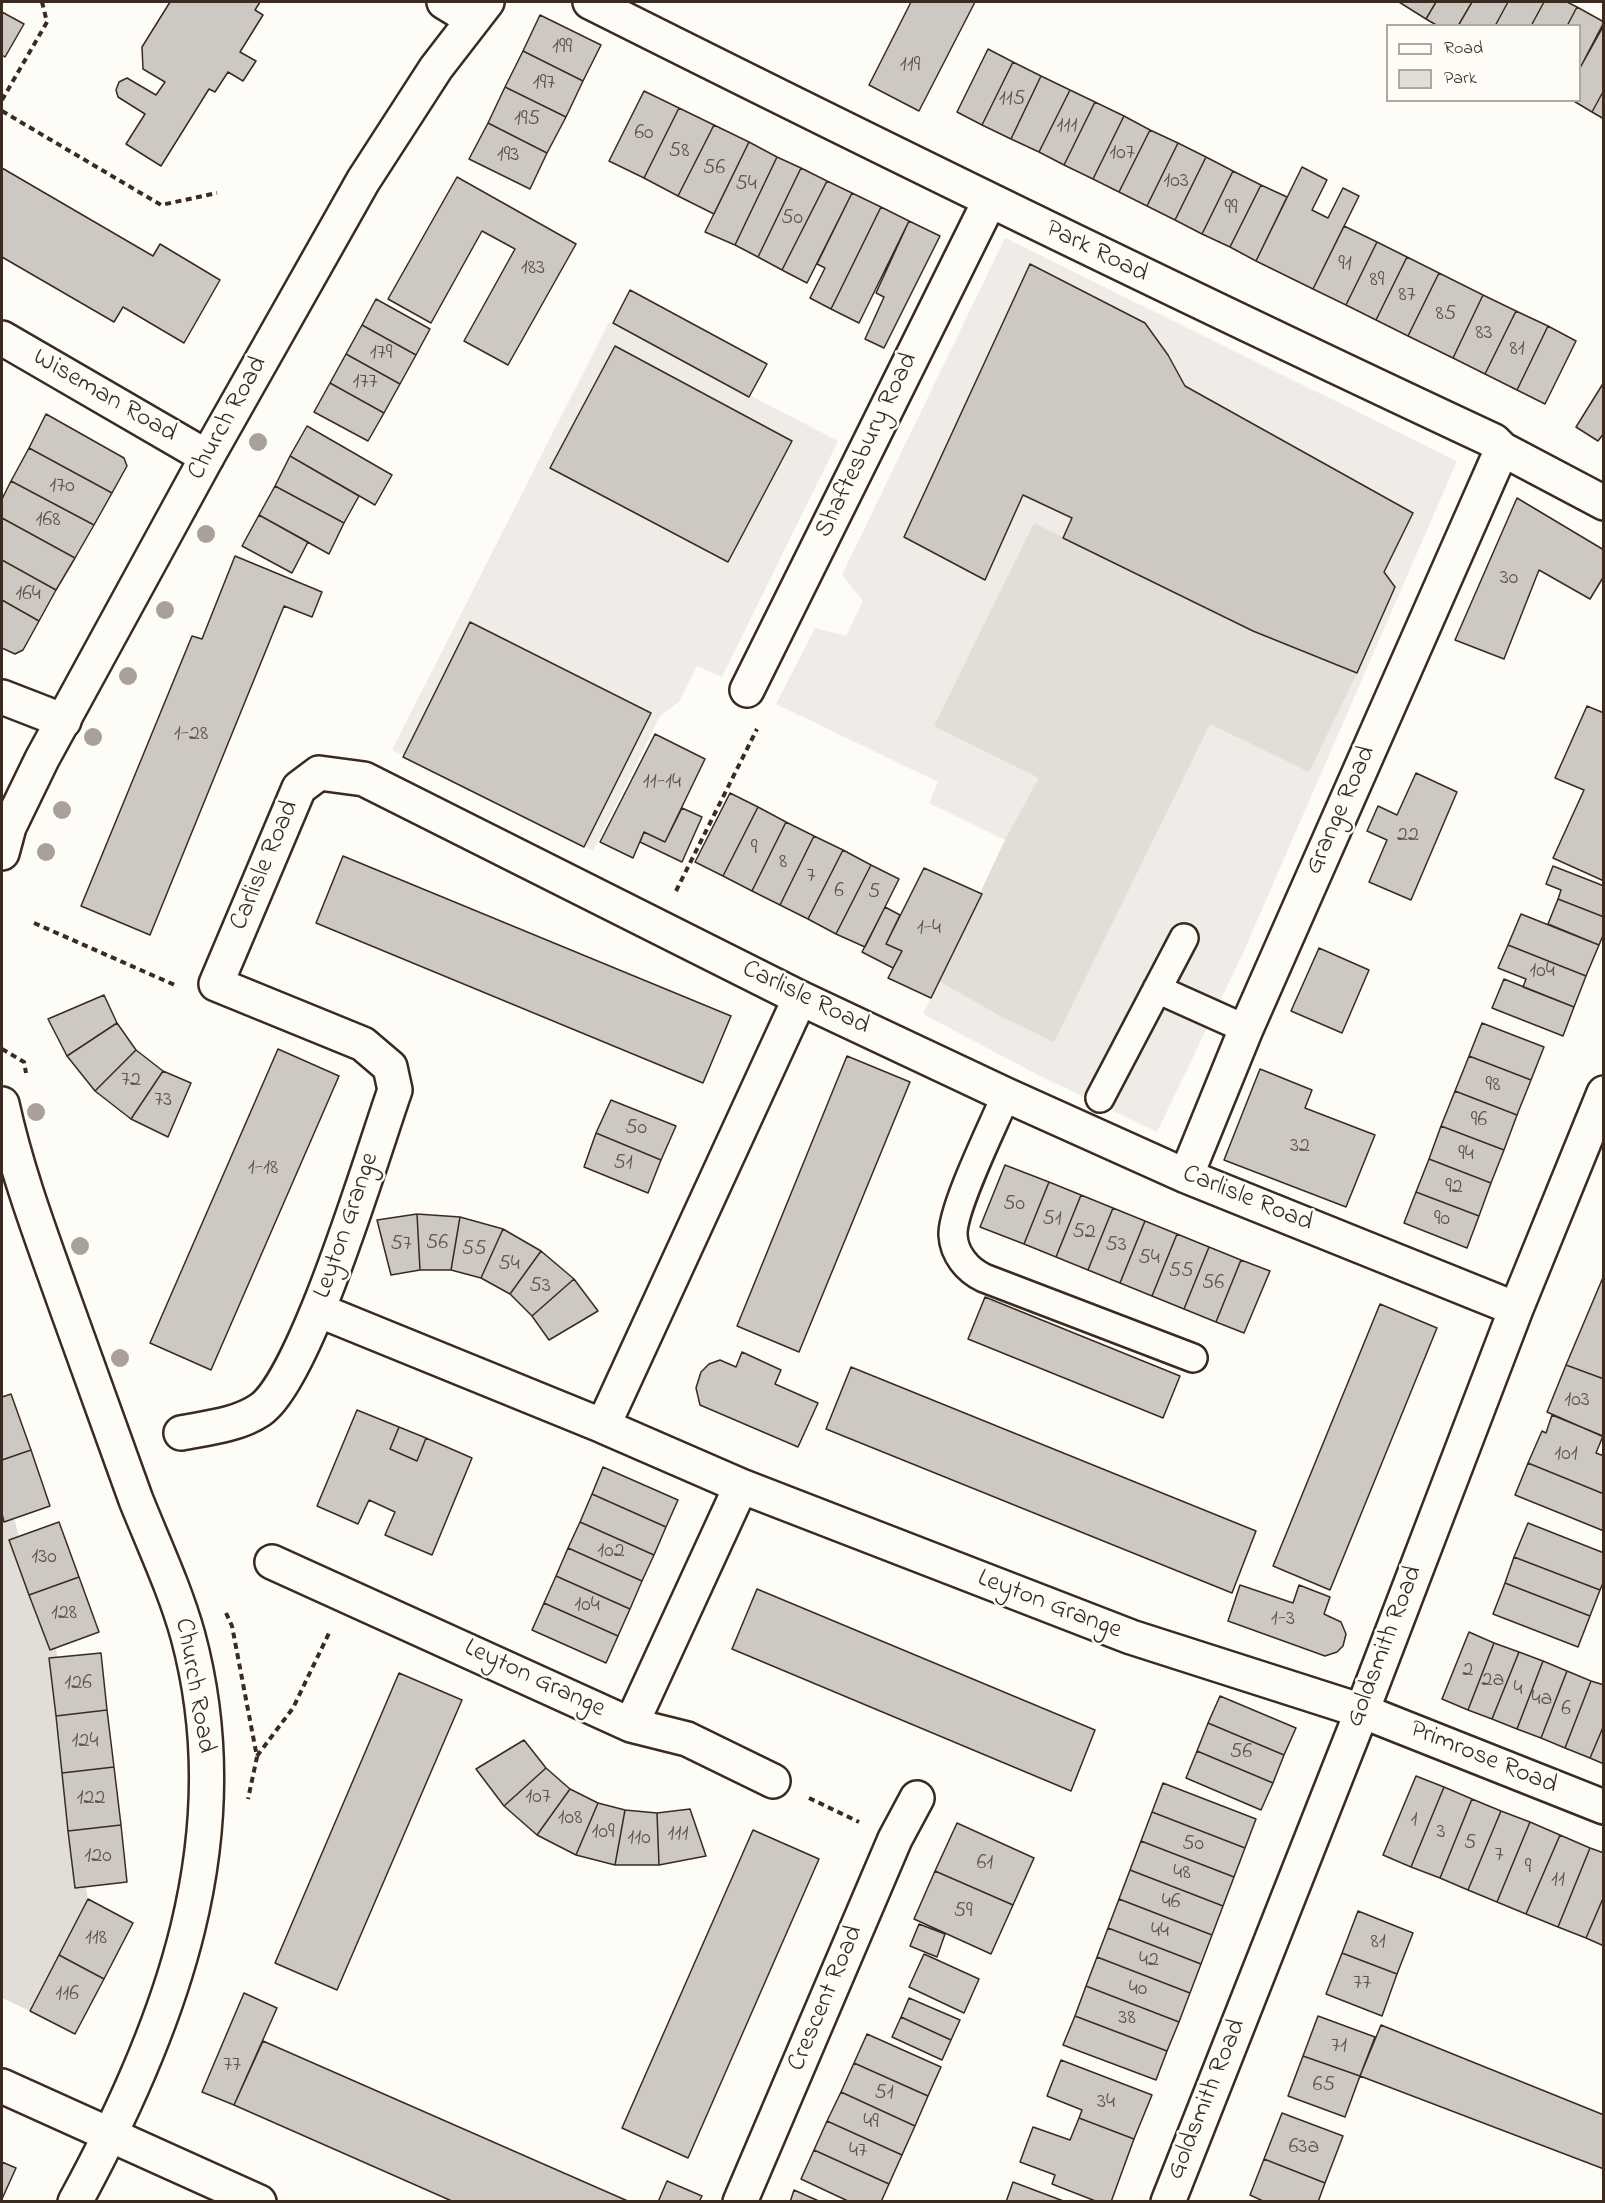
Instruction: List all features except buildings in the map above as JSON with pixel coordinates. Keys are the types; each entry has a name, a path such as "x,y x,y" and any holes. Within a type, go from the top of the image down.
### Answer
{"street":[{"path":"444,2 479,10"},
{"name":"Park Road","path":"590,2 989,202 1494,441 1502,448 1604,503"},
{"name":"Church Road","path":"2,853 9,827 64,721 207,458 363,181 436,68 479,10"},
{"name":"Shaftesbury Road","path":"747,690 989,202"},
{"name":"Wiseman Road","path":"2,338 207,458"},
{"name":"Grange Road","path":"1186,1176 1246,1029 1502,448"},
{"path":"2,697 64,721"},
{"name":"Carlisle Road","path":"216,984 299,788 319,772 364,779 800,998 1006,1095 1186,1176 1516,1309"},
{"name":"Leyton Grange","path":"216,984 363,1044 390,1066 395,1090 318,1311 603,1426 741,1486 1131,1637 1362,1711"},
{"path":"603,1426 800,998"},
{"name":"Goldsmith Road","path":"1168,2202 1362,1711 1516,1309 1604,1093"},
{"name":"Church Road","path":"2,1104 32,1211 110,1430 180,1612 192,1656 205,1730 207,1756 202,1861 190,1923 174,1982 126,2105 75,2202"},
{"path":"181,1433 232,1422 261,1410 284,1383 318,1311"},
{"name":"Leyton Grange","path":"632,1725 741,1486"},
{"name":"Leyton Grange","path":"272,1562 632,1725 687,1739 773,1780"},
{"name":"Primrose Road","path":"1362,1711 1604,1807"},
{"name":"Crescent Road","path":"740,2202 894,1839 917,1798"},
{"path":"2,2086 259,2202"}],"lane":[{"path":"1100,1098 1184,938"},
{"path":"1157,989 1246,1029"},
{"path":"1006,1095 956,1216 954,1244 963,1261 976,1274 984,1278 1193,1358"}],"path":[{"path":"2,100 47,22 42,2"},
{"path":"2,111 161,205 217,193"},
{"path":"657,926 758,730 747,690"},
{"path":"34,923 181,988 216,984"},
{"path":"257,1757 293,1708 347,1595"},
{"path":"773,1780 894,1839"}],"shaded area":[{"path":"1005,238 1457,461 1243,953 1157,1132 1040,1076 923,1014 1005,840 929,803 938,782 776,704 815,628 846,636 863,601 842,575"},
{"path":"609,322 838,441 722,677 697,666 679,702 660,716 593,851 392,750"}],"green space":[{"path":"1034,523 1253,631 1357,673 1309,772 1210,724 1054,1042 1000,1016 939,981 1005,840 1039,778 934,726"},
{"path":"2,1514 4,1522 14,1518 50,1650 56,1648 57,1657 49,1659 75,1888 86,1887 88,1899 30,2011 2,1998"}]}
